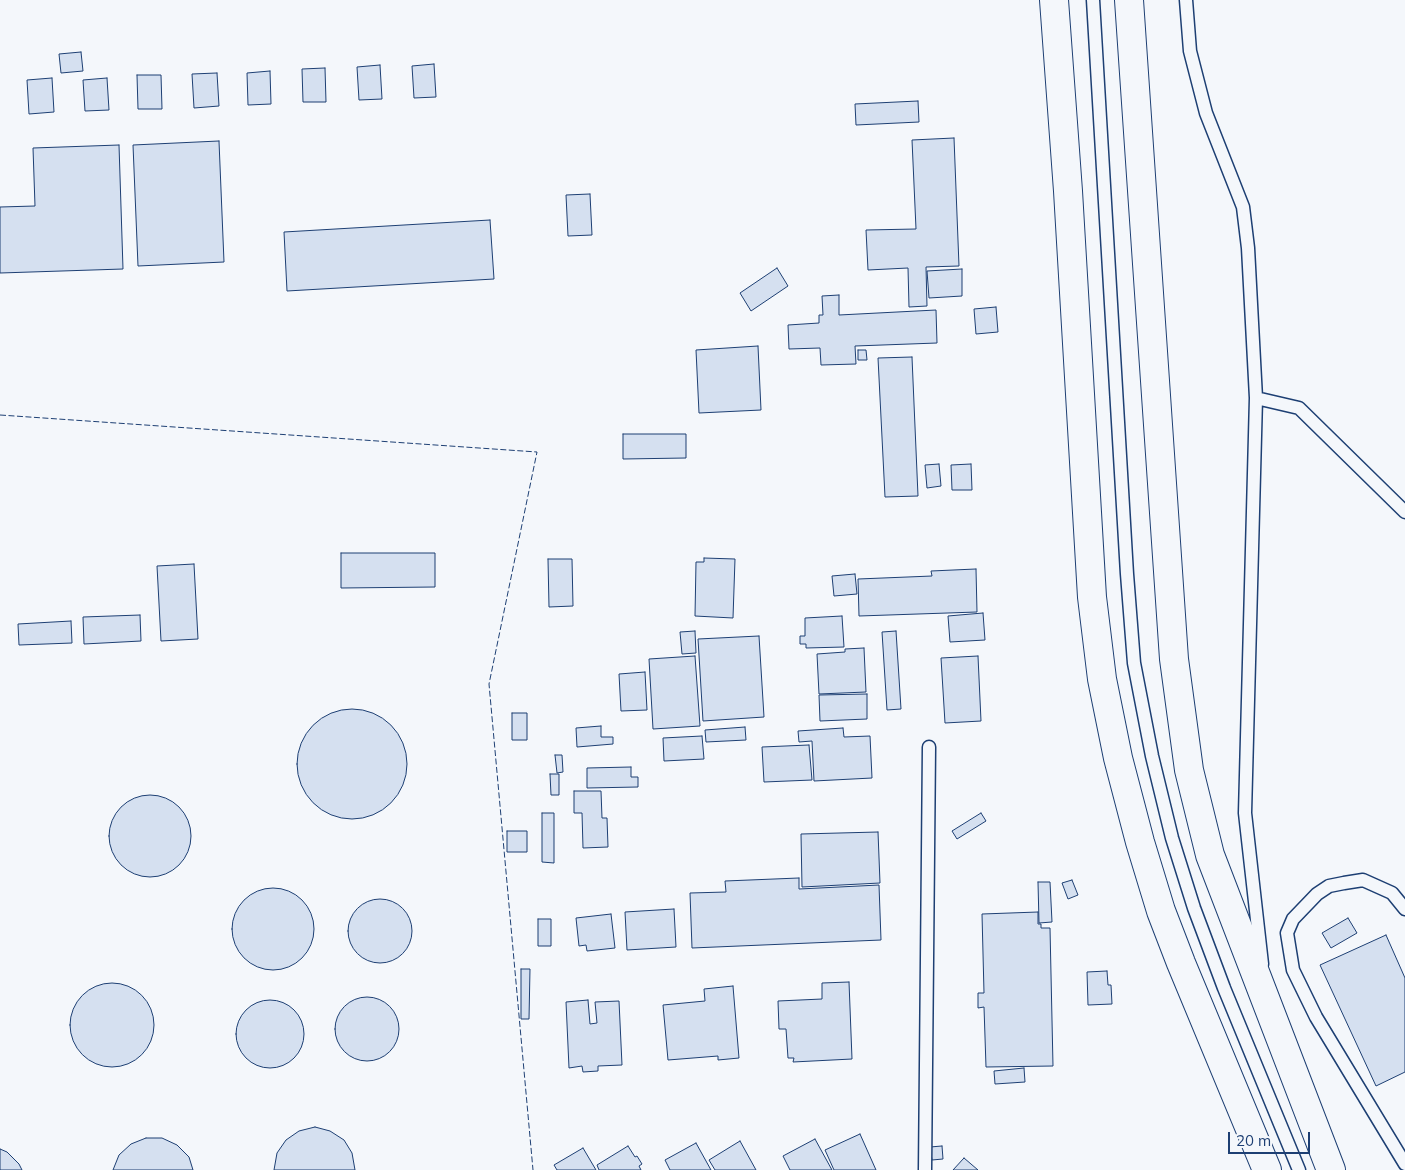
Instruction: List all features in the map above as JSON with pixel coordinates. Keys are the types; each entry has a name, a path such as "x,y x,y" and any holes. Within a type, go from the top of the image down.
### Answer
{"highway":[{"path":"1054,0 1068,191 1092,597 1102,679 1118,758 1140,842 1162,911 1181,963 1267,1170"},
{"path":"1129,0 1174,659 1189,770 1210,855 1331,1170"}],"lane":[{"path":"1093,0 1106,188 1127,574 1134,653 1151,747 1172,838 1194,908 1299,1170"},
{"path":"1186,0 1190,51 1206,113 1243,206 1248,248 1256,398 1245,813 1267,1002"},
{"path":"1256,398 1299,408 1405,512"},
{"path":"925,1170 930,747"},
{"path":"1405,909 1392,893 1363,880 1344,882 1329,886 1317,894 1293,919 1287,933 1293,970 1316,1017 1405,1164"}],"building":[{"path":"81,52 83,71 61,73 59,54"},
{"path":"434,64 436,97 414,98 412,66"},
{"path":"380,65 382,99 359,100 357,67"},
{"path":"325,68 326,102 303,102 302,69"},
{"path":"270,71 271,104 248,105 247,73"},
{"path":"217,73 219,106 194,108 192,74"},
{"path":"137,75 161,75 162,109 138,109"},
{"path":"52,78 54,112 29,114 27,80"},
{"path":"107,78 109,110 85,111 83,80"},
{"path":"918,101 919,122 856,125 855,104"},
{"path":"954,138 959,266 926,267 927,306 909,307 908,268 868,270 866,230 916,229 912,140"},
{"path":"219,141 224,262 138,266 133,145"},
{"path":"119,145 123,269 0,273 0,207 35,206 33,148"},
{"path":"590,194 592,235 568,236 566,195"},
{"path":"490,220 494,279 287,291 284,232"},
{"path":"777,268 788,286 751,311 740,293"},
{"path":"962,269 962,296 929,298 927,271"},
{"path":"839,295 839,315 936,310 937,343 855,346 856,364 821,365 820,348 789,349 788,325 819,323 819,315 823,315 822,296"},
{"path":"996,307 998,332 976,334 974,309"},
{"path":"758,346 761,410 699,413 696,350"},
{"path":"858,350 866,350 867,360 858,360"},
{"path":"912,357 918,496 885,497 878,358"},
{"path":"623,434 686,434 686,458 623,459"},
{"path":"939,464 941,486 927,488 925,465"},
{"path":"971,464 972,490 952,490 951,465"},
{"path":"341,553 435,553 435,587 341,588"},
{"path":"704,558 735,559 733,618 695,616 696,562 704,562"},
{"path":"548,559 572,559 573,606 549,607"},
{"path":"194,564 198,639 161,641 157,566"},
{"path":"976,569 977,612 859,616 858,579 932,576 931,571"},
{"path":"855,574 857,594 834,596 832,576"},
{"path":"983,613 985,640 950,642 948,616"},
{"path":"140,615 141,641 84,644 83,617"},
{"path":"842,616 844,647 806,648 806,644 800,644 800,636 805,636 805,618"},
{"path":"71,621 72,643 19,645 18,624"},
{"path":"695,631 696,653 682,654 680,632"},
{"path":"896,631 901,709 887,710 882,632"},
{"path":"759,636 764,717 703,721 698,639"},
{"path":"864,648 866,692 819,694 817,654 845,652 845,649"},
{"path":"695,656 700,726 653,729 649,659"},
{"path":"978,656 981,721 945,723 941,658"},
{"path":"645,672 647,710 621,711 619,674"},
{"path":"867,694 867,719 820,721 819,695"},
{"path":"352,709 373,713 391,725 403,743 407,764 403,785 391,803 373,815 352,819 331,815 313,803 301,785 297,764 301,743 313,725 331,713"},
{"path":"512,713 527,713 527,740 512,740"},
{"path":"601,726 601,737 613,737 613,744 577,747 576,728"},
{"path":"745,727 746,740 706,742 705,730"},
{"path":"843,728 844,737 870,736 872,778 814,781 812,741 799,742 798,731"},
{"path":"702,736 704,759 664,761 663,738"},
{"path":"809,745 812,780 764,782 762,747"},
{"path":"555,755 562,755 563,772 557,773"},
{"path":"631,767 631,777 638,777 638,787 587,788 587,768"},
{"path":"550,774 559,774 559,795 551,795"},
{"path":"574,791 601,791 602,818 607,818 608,847 583,848 582,813 574,813"},
{"path":"150,795 166,799 179,807 187,820 191,836 187,852 179,865 166,873 150,877 134,873 121,865 113,852 109,836 113,820 121,807 134,799"},
{"path":"542,813 554,813 554,863 542,862"},
{"path":"981,813 986,821 957,839 952,831"},
{"path":"507,831 527,831 527,852 507,852"},
{"path":"878,832 880,883 802,887 801,834"},
{"path":"799,878 799,889 879,885 881,940 692,948 690,893 726,892 725,881"},
{"path":"1072,880 1078,895 1068,899 1062,883"},
{"path":"1038,882 1050,882 1052,922 1039,923"},
{"path":"273,888 296,895 302,900 307,906 314,929 307,952 302,958 296,963 273,970 250,963 244,958 239,952 232,929 239,906 244,900 250,895"},
{"path":"374,899 386,899 403,908 410,919 412,931 410,943 403,954 386,963 374,963 362,958 353,949 348,937 348,925 353,913 362,904"},
{"path":"674,909 676,947 627,950 625,912"},
{"path":"1038,912 1038,924 1041,924 1041,928 1050,928 1053,1066 986,1067 984,1007 978,1008 978,993 984,993 982,914"},
{"path":"611,914 615,948 587,951 586,945 579,946 576,918"},
{"path":"1348,918 1357,933 1331,948 1322,933"},
{"path":"538,919 551,919 551,946 538,946"},
{"path":"1386,935 1405,978 1405,1072 1376,1086 1320,965"},
{"path":"521,969 530,969 529,1019 521,1019"},
{"path":"1107,971 1108,985 1111,985 1112,1004 1088,1005 1087,972"},
{"path":"849,982 852,1059 793,1062 794,1058 788,1058 786,1029 779,1029 778,1001 822,999 822,983"},
{"path":"112,983 128,986 142,995 151,1009 154,1025 151,1041 142,1055 128,1064 112,1067 96,1064 82,1055 73,1041 70,1025 73,1009 82,995 96,986"},
{"path":"733,986 739,1058 718,1060 718,1056 668,1060 663,1005 705,1001 704,989"},
{"path":"367,997 385,1002 390,1006 394,1011 399,1029 394,1047 390,1052 385,1056 367,1061 349,1056 344,1052 340,1047 335,1029 340,1011 344,1006 349,1002"},
{"path":"270,1000 283,1003 294,1010 301,1021 304,1034 301,1047 294,1058 283,1065 270,1068 257,1065 246,1058 239,1047 236,1034 239,1021 246,1010 257,1003"},
{"path":"588,1000 590,1024 597,1023 595,1002 619,1001 622,1065 598,1066 598,1071 583,1072 582,1066 569,1068 566,1002"},
{"path":"1024,1068 1025,1082 995,1084 994,1071"},
{"path":"315,1127 330,1131 344,1140 352,1153 355,1170 274,1170 277,1153 286,1140 299,1131"},
{"path":"860,1134 876,1170 834,1170 825,1150"},
{"path":"146,1138 162,1138 177,1145 189,1157 193,1170 113,1170 119,1155 131,1144"},
{"path":"815,1139 832,1170 790,1170 783,1156"},
{"path":"740,1141 756,1170 715,1170 709,1160"},
{"path":"696,1143 711,1170 670,1170 665,1160"},
{"path":"628,1146 642,1164 639,1166 641,1170 599,1170 597,1165"},
{"path":"942,1146 943,1159 932,1160 930,1147"},
{"path":"583,1148 596,1170 557,1170 554,1165"},
{"path":"0,1149 7,1152 19,1164 22,1170 0,1170"},
{"path":"964,1158 978,1170 953,1170"}],"fence":[{"path":"0,415 537,452 489,684 533,1170"}]}
